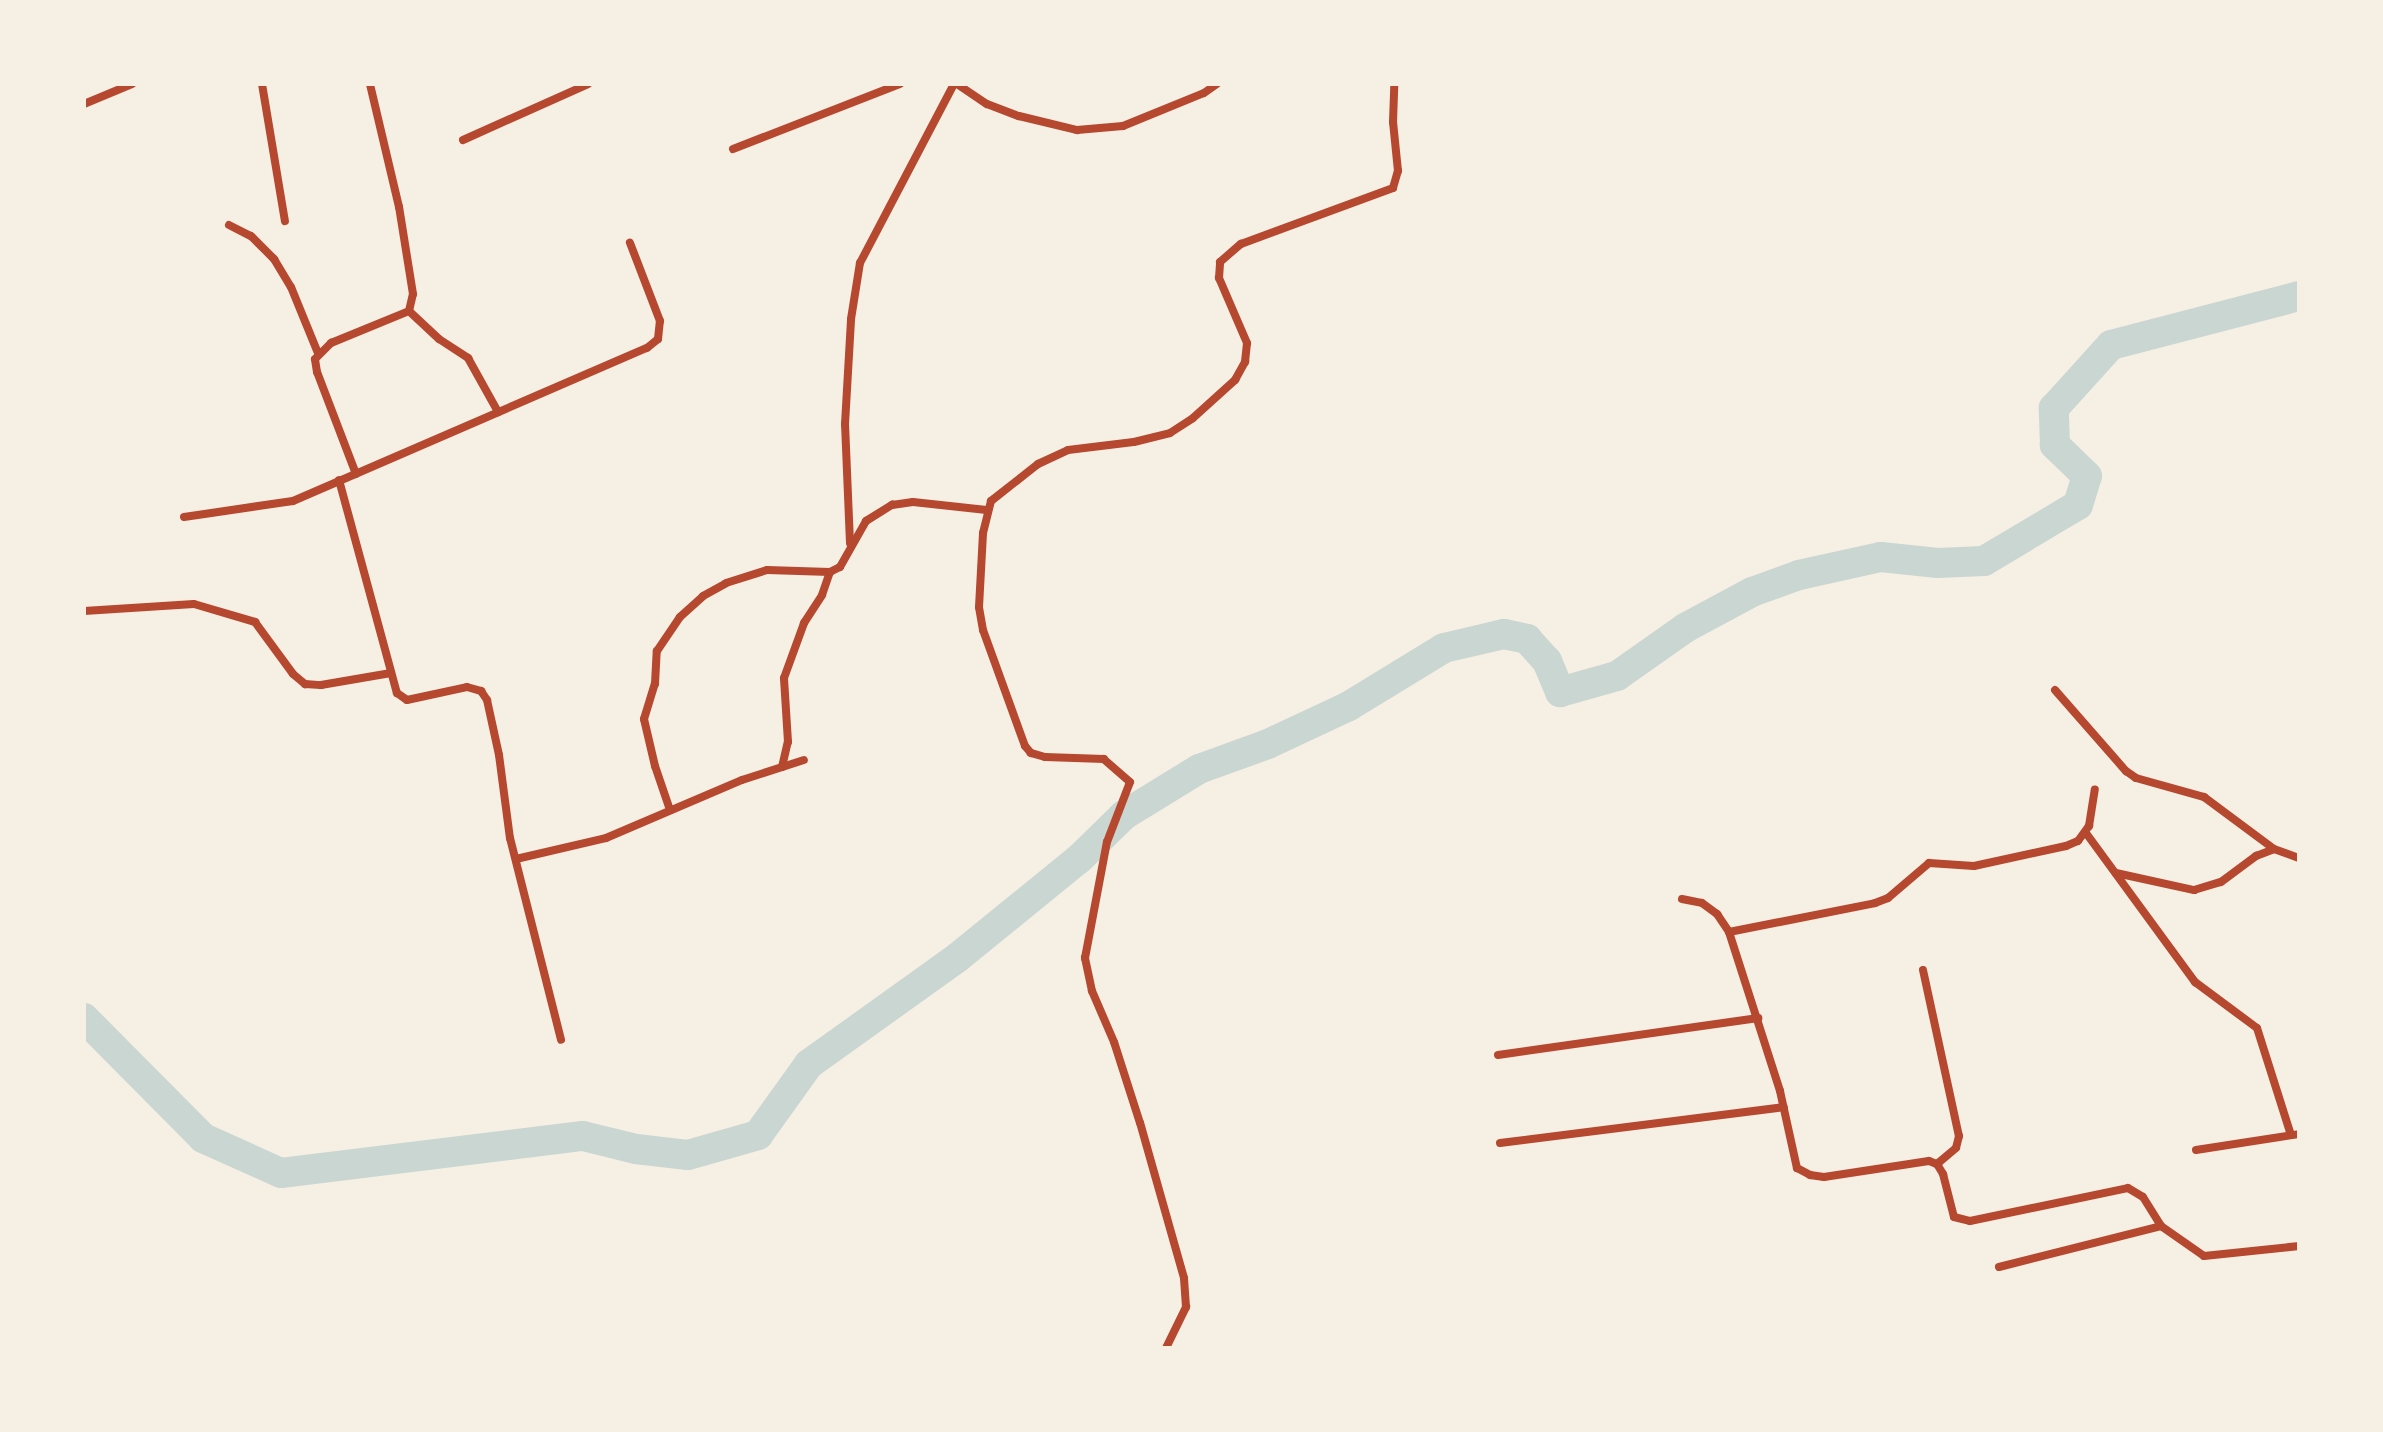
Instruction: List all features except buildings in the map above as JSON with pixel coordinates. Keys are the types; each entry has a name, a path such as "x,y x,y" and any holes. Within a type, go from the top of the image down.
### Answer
{"street":[{"path":"84,104 132,84"},
{"path":"262,84 285,221"},
{"path":"370,84 399,207 413,294 409,311"},
{"path":"463,140 588,84"},
{"path":"733,149 878,88 900,84"},
{"path":"850,545 845,424 851,319 860,263 955,84 998,108 1077,130 1123,126 1204,93 1217,84"},
{"path":"1166,1348 1186,1307 1184,1278 1140,1123 1114,1042 1092,991 1085,958 1107,842 1130,782 1104,759 1045,757 1030,752 1025,746 981,624 981,553 987,510 1007,486 1057,453 1170,433 1225,391 1245,362 1247,343 1219,278 1220,262 1241,244 1393,188 1398,171 1393,122 1394,84"},
{"path":"229,225 251,236 274,259 291,287 318,353 317,372 356,474"},
{"path":"184,517 293,501 658,339 660,321 630,243"},
{"path":"318,353 331,343 409,311"},
{"path":"409,311 439,339 468,358 498,412"},
{"path":"339,480 397,693 407,700 467,687 481,691 487,700 516,859 561,1040"},
{"path":"782,767 788,742 784,678 804,623 822,595 830,572 844,561 850,545 866,521 900,502 987,510"},
{"path":"670,810 644,719 660,644 680,617 703,596 726,583 786,568 830,572"},
{"path":"84,611 194,604 255,622 293,674 305,684 321,685 391,673"},
{"path":"2055,690 2126,771 2136,778 2204,797 2274,849 2299,858"},
{"path":"516,859 606,838 670,810 804,760"},
{"path":"1729,932 1875,903 1888,898 1929,863 1974,866 2066,846 2086,833 2092,819 2095,789"},
{"path":"2086,833 2195,982 2257,1028 2295,1134 2196,1150"},
{"path":"2115,873 2194,890 2221,882 2256,856 2274,849"},
{"path":"1682,899 1702,903 1717,914 1729,932 1784,1107 1797,1168 1810,1175 1824,1177 1929,1161 1937,1164 1943,1174 1949,1206 1954,1217 1961,1220 2128,1188 2143,1197 2161,1226 2204,1256 2299,1246"},
{"path":"1923,970 1959,1136 1956,1148 1937,1164"},
{"path":"1498,1055 1758,1018"},
{"path":"1500,1143 1784,1107"},
{"path":"1999,1267 2161,1226"}],"waterway":[{"path":"84,1018 203,1138 281,1173 583,1136 636,1149 688,1155 758,1135 809,1064 957,958 1079,859 1124,815 1199,769 1268,744 1349,706 1444,648 1504,634 1527,639 1547,661 1560,692 1617,676 1685,628 1752,592 1799,575 1881,557 1938,563 1984,561 2078,505 2087,476 2055,445 2054,408 2111,345 2299,296"}]}
